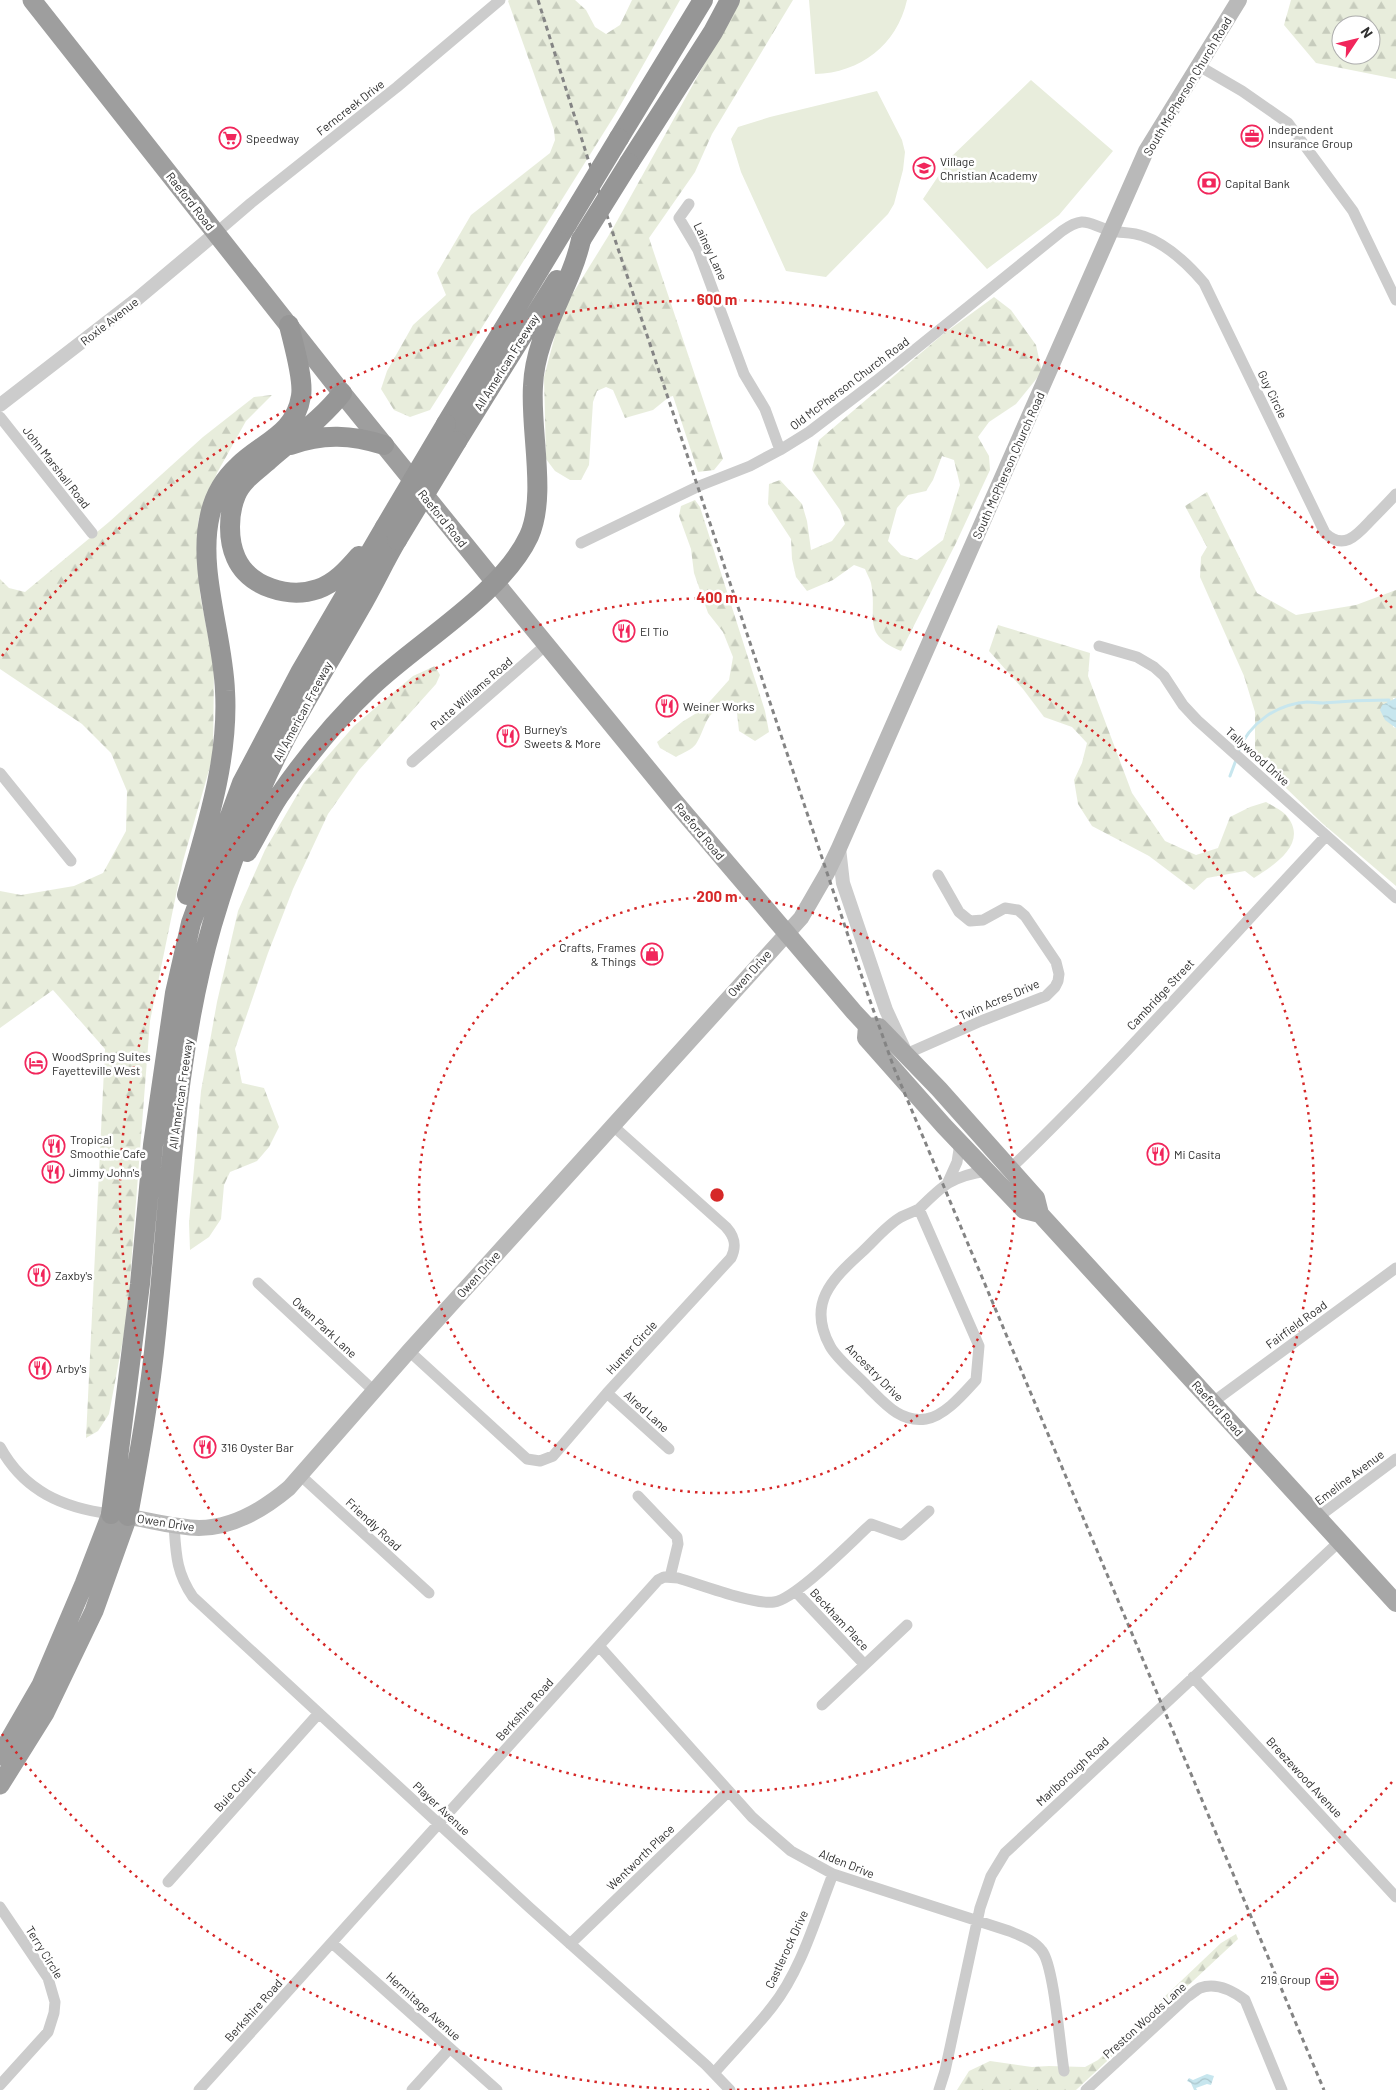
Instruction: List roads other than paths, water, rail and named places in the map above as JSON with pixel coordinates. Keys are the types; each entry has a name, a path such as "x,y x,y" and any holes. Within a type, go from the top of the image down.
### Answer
{"highway":[{"name":"Raeford Road","path":"32,0 342,393 495,582"},
{"name":"All American Freeway","path":"119,1515 141,1445 156,1335 178,1098 194,1002 222,895 244,832 281,748 360,609 391,533 446,424 703,0"},
{"name":"All American Freeway","path":"119,1515 153,1145 175,992 191,923 215,852 242,783 301,671 391,533 457,441 577,250 629,163 713,32 730,0"},
{"path":"222,895 278,798 322,738 371,687 403,658 477,600 518,555 529,535 537,501 532,387 535,363 577,250"},
{"path":"286,438 301,396 302,382 289,325"},
{"path":"342,393 323,401 250,476 236,493 230,512 230,528 236,559 244,570 260,584 274,590 305,592 326,586 391,533"},
{"path":"153,1145 154,1060 166,982 209,817 223,744 226,692 207,560 207,531 217,494 238,466 286,438 351,437 384,445"},
{"path":"0,1756 40,1685 84,1584 119,1515"},
{"name":"Owen Drive","path":"0,1785 45,1713 94,1611 119,1515"}],"main road":[{"name":"South McPherson Church Road","path":"785,934 801,918 827,873 1146,151 1239,0"},
{"name":"Raeford Road","path":"495,582 785,934 867,1026 879,1027 1011,1168 1036,1198 1040,1214 1396,1603"},
{"name":"Owen Drive","path":"119,1515 200,1528 244,1518 275,1500 289,1488 409,1350 785,934"},
{"name":"Raeford Road","path":"867,1026 866,1038 960,1143 1024,1210 1040,1214"}],"street":[{"name":"Ferncreek Drive","path":"216,234 250,203 398,87 500,0"},
{"path":"1199,66 1242,91 1288,123 1353,211 1396,300"},
{"name":"Lainey Lane","path":"689,204 679,218 698,250 744,374 765,409 780,450"},
{"name":"Old McPherson Church Road","path":"581,542 699,486 750,466 809,432 876,382 1072,224 1085,222 1111,230"},
{"name":"Guy Circle","path":"1111,230 1142,235 1164,247 1187,263 1204,282 1325,534 1336,541 1350,540 1396,494"},
{"name":"Roxie Avenue","path":"0,405 136,300 216,234"},
{"name":"John Marshall Road","path":"0,417 92,533"},
{"name":"Putte Williams Road","path":"412,762 547,644"},
{"name":"Tallywood Drive","path":"1099,646 1136,657 1154,667 1164,676 1183,705 1197,720 1396,898"},
{"path":"0,773 71,861"},
{"name":"Cambridge Street","path":"1011,1168 1055,1126 1158,1018 1326,836"},
{"path":"838,848 846,892 886,1010 906,1054"},
{"name":"Twin Acres Drive","path":"906,1054 1046,996 1055,987 1059,974 1056,962 1026,916 1018,910 1005,908 983,920 970,921 959,912 938,875"},
{"name":"Hunter Circle","path":"409,1350 527,1459 540,1461 553,1456 607,1393 731,1258 735,1245 734,1238 726,1227 612,1125"},
{"name":"Ancestry Drive","path":"948,1182 957,1162 960,1143"},
{"name":"Ancestry Drive","path":"919,1209 979,1346 976,1380 942,1412 928,1419 918,1420 904,1417 889,1408 830,1347 820,1321 821,1303 828,1288 839,1273 901,1217 919,1209 948,1182 964,1175 987,1171"},
{"name":"Fairfield Road","path":"1213,1402 1396,1268"},
{"name":"Owen Park Lane","path":"258,1283 374,1391"},
{"name":"Alred Lane","path":"607,1393 669,1449"},
{"path":"0,1447 25,1479 49,1497 78,1510 119,1515"},
{"name":"Emeline Avenue","path":"1318,1517 1396,1459"},
{"name":"Friendly Road","path":"300,1475 429,1593"},
{"path":"638,1496 678,1537 670,1577 761,1602 781,1600 796,1592 871,1524 902,1535 929,1511"},
{"name":"Player Avenue","path":"174,1525 177,1566 193,1597 730,2090"},
{"name":"Marlborough Road","path":"939,2090 945,2071 977,1922 991,1876 1005,1853 1340,1541"},
{"name":"Berkshire Road","path":"200,2090 653,1584 664,1577 670,1577"},
{"name":"Beckham Place","path":"796,1592 864,1664"},
{"path":"822,1705 907,1624"},
{"name":"Alden Drive","path":"599,1646 729,1791 770,1834 791,1851 832,1874 1028,1939 1043,1952 1050,1972 1064,2072"},
{"name":"Breezewood Avenue","path":"1193,1677 1396,1896"},
{"name":"Buie Court","path":"168,1882 319,1713"},
{"name":"Wentworth Place","path":"570,1944 729,1791"},
{"name":"Castlerock Drive","path":"714,2074 773,2006 790,1977 809,1937 832,1874"},
{"name":"Terry Circle","path":"0,1907 48,1978 55,2002 52,2024 45,2036 0,2085"},
{"name":"Hermitage Avenue","path":"332,1943 497,2090"},
{"name":"Preston Woods Lane","path":"1086,2090 1187,1997 1200,1988 1216,1986 1235,1992 1245,2000 1282,2090"},
{"path":"412,2090 450,2048"}],"water":[{"path":"1396,698 1396,728 1385,720 1380,710 1382,705"},
{"path":"1207,2074 1214,2076 1211,2085 1207,2084 1196,2088 1197,2090 1194,2090 1191,2083 1187,2081 1189,2078 1193,2080"}],"waterway":[{"path":"1238,752 1249,732 1257,724 1265,717 1285,707 1307,702 1372,700 1389,700 1389,704"},
{"path":"1230,776 1236,760"}],"railway":[{"path":"538,0 588,159 894,1068 1324,2090"}],"place":[{"name":"Independent Insurance Group","path":"1252,136"},
{"name":"Speedway","path":"230,138"},
{"name":"Village Christian Academy","path":"924,168"},
{"name":"Capital Bank","path":"1209,183"},
{"name":"El Tio","path":"624,631"},
{"name":"Weiner Works","path":"667,706"},
{"name":"Burney's Sweets & More","path":"508,736"},
{"name":"Crafts, Frames & Things","path":"652,954"},
{"name":"WoodSpring Suites Fayetteville West","path":"36,1063"},
{"name":"Tropical Smoothie Cafe","path":"54,1146"},
{"name":"Mi Casita","path":"1158,1154"},
{"name":"Jimmy John's","path":"53,1172"},
{"name":"Zaxby's","path":"39,1275"},
{"name":"Arby's","path":"40,1368"},
{"name":"316 Oyster Bar","path":"205,1447"},
{"name":"219 Group","path":"1327,1979"}]}
